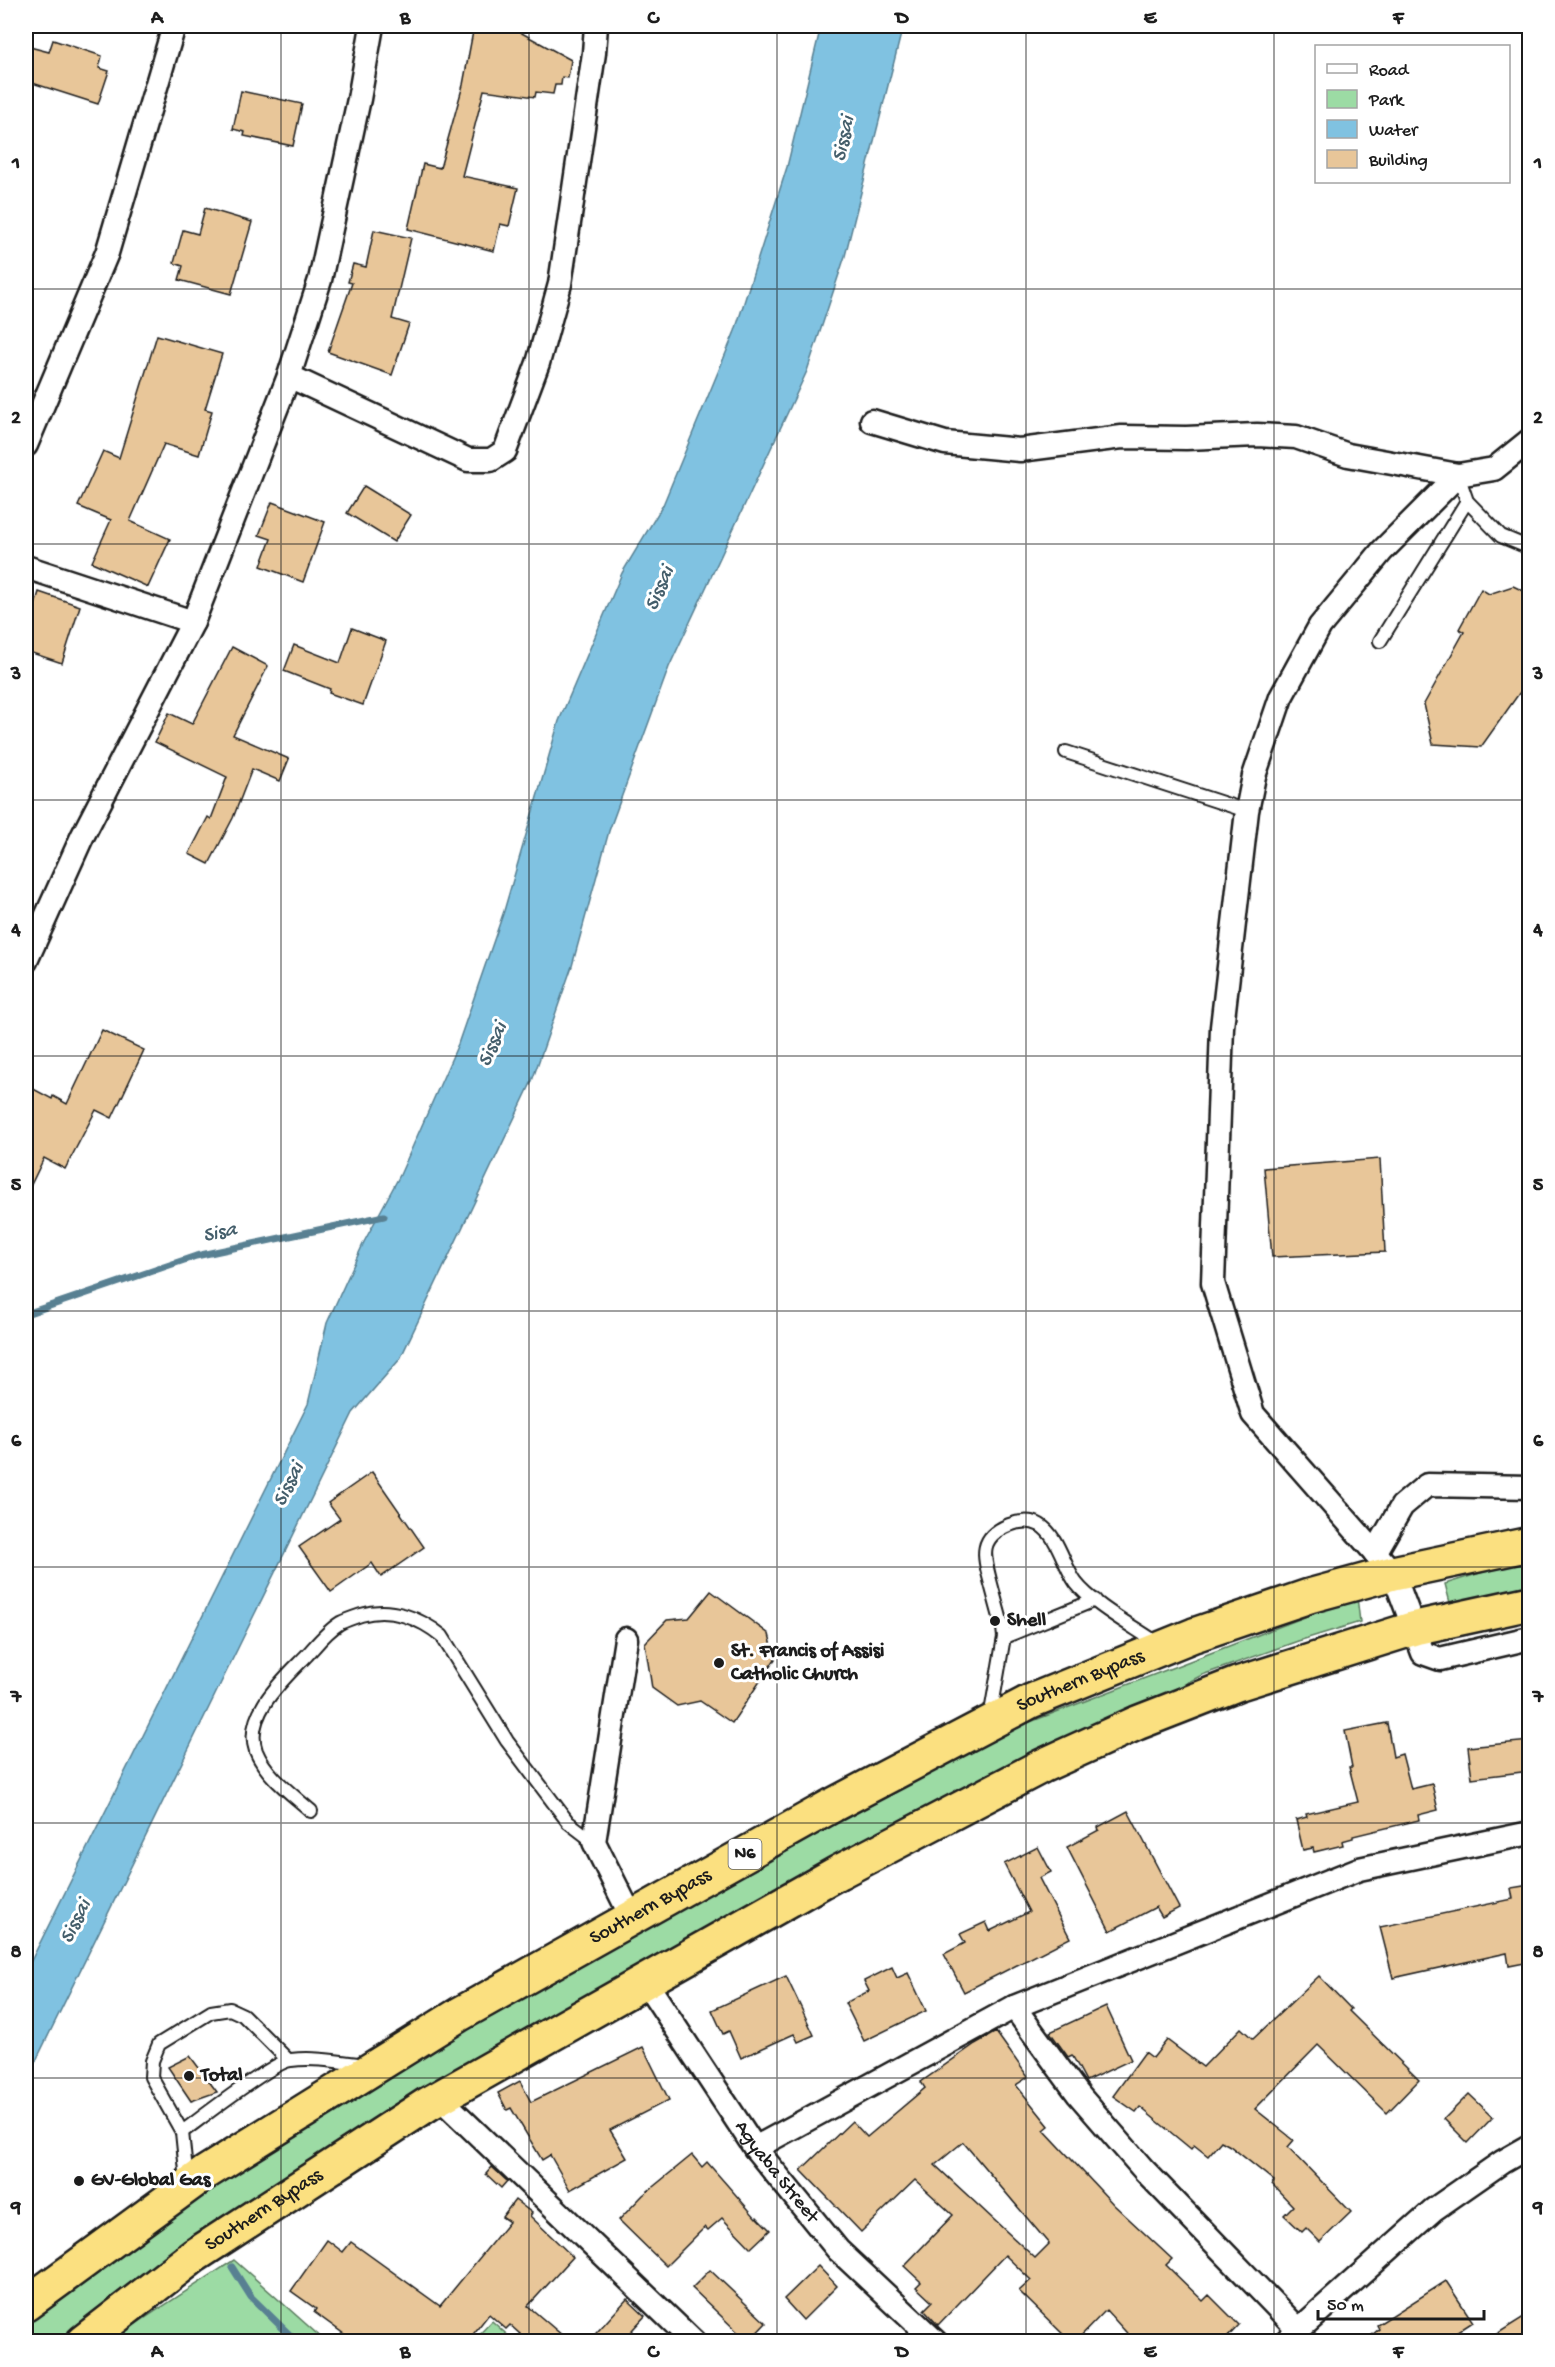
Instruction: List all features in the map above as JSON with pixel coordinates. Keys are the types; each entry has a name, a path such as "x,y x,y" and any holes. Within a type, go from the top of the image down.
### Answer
{"highway":[{"name":"Southern Bypass","path":"26,2304 188,2186 460,2014 832,1805 1031,1701 1164,1647 1309,1596 1384,1563 1530,1544"},
{"name":"Southern Bypass","path":"83,2342 194,2256 440,2098 839,1872 1042,1766 1137,1724 1237,1684 1415,1629 1530,1603"}],"street":[{"path":"26,445 107,253 174,26"},
{"path":"26,961 82,837 193,622 289,376 320,280 359,99 372,26"},
{"path":"289,376 468,460 491,460 505,451 538,363 560,284 596,26"},
{"path":"873,421 945,443 1020,450 1122,437 1186,438 1257,435 1296,437 1348,454 1458,475 1494,469 1530,440"},
{"path":"1458,475 1382,551 1320,627 1281,697 1254,776 1247,812 1222,1028 1213,1283 1253,1414 1384,1563 1415,1629 1423,1653 1440,1659 1530,1638"},
{"path":"26,567 193,622"},
{"path":"1384,1563 1402,1506 1427,1485 1530,1487"},
{"path":"626,1639 594,1842 632,1918"},
{"path":"755,2148 1014,2007 1359,1869 1530,1833"},
{"name":"Agyaba Street","path":"645,1981 755,2148 838,2250 936,2342"},
{"path":"1014,2007 1078,2094 1292,2335 1433,2210 1530,2146"},
{"path":"440,2098 694,2342"}],"lane":[{"path":"1458,475 1467,501 1501,536 1530,548"},
{"path":"1380,641 1467,501"},
{"path":"1066,752 1247,812"},
{"path":"989,1723 1004,1637 984,1557 989,1538 997,1530 1014,1522 1027,1521 1039,1525 1052,1536 1077,1584 1095,1600 1164,1647"},
{"path":"1004,1637 1095,1600"},
{"path":"311,1811 264,1766 255,1749 254,1732 259,1716 276,1687 323,1637 340,1623 364,1614 390,1613 426,1624 442,1636 507,1741 568,1822 594,1842"},
{"path":"188,2186 182,2132 151,2077 152,2061 159,2044 211,2012 230,2009 243,2015 288,2060"},
{"path":"182,2132 240,2090 288,2060 315,2060 376,2066"}],"green space":[{"path":"1529,1562 1529,1594 1452,1610 1445,1584 1490,1570"},
{"path":"1357,1597 1360,1622 1202,1675 1130,1713 471,2071 58,2341 26,2341 26,2321 221,2183 447,2040 700,1897 1017,1727"},
{"path":"234,2260 325,2341 108,2342"},
{"path":"492,2321 514,2341 473,2341"}],"water":[{"name":"Sissai","path":"821,26 903,26 845,256 807,371 669,667 609,831 572,966 532,1081 400,1359 353,1413 26,2081 26,1971 308,1404 327,1323 364,1242 400,1175 458,1044 504,911 559,721 622,573 663,505 735,331 787,167"}],"building":[{"path":"474,26 509,26 571,60 568,78 562,77 561,85 555,85 553,94 536,92 535,97 484,90 462,176 518,188 509,226 500,224 494,251 408,229 423,164 440,168 463,85"},
{"path":"53,40 102,56 99,68 109,71 98,104 26,81 26,46 49,52"},
{"path":"241,91 302,104 293,146 244,136 245,132 233,129"},
{"path":"205,208 252,222 231,294 179,280 183,266 174,263 183,230 198,234"},
{"path":"374,230 411,238 392,319 409,324 392,375 328,352 352,283 348,282 353,264 366,267"},
{"path":"157,335 222,354 205,409 212,411 199,455 164,444 130,521 170,539 148,587 92,562 111,520 78,506 103,451 119,458"},
{"path":"364,486 411,515 394,542 347,513"},
{"path":"272,502 325,522 303,582 261,566 271,539 259,535"},
{"path":"1513,586 1530,594 1530,678 1481,747 1433,744 1424,704 1464,632 1459,629 1481,589 1489,594"},
{"path":"39,592 80,606 62,663 26,651 26,635"},
{"path":"352,628 386,641 363,705 329,693 330,689 284,671 294,645 340,663"},
{"path":"232,647 268,666 233,735 289,759 280,781 252,769 233,818 209,864 189,854 208,817 211,819 227,777 155,742 169,713 192,724"},
{"path":"102,1030 144,1050 112,1118 96,1110 65,1169 44,1158 26,1195 26,1085 67,1104"},
{"path":"1380,1159 1385,1252 1272,1257 1264,1168"},
{"path":"372,1472 424,1547 381,1577 372,1563 331,1592 299,1547 340,1519 328,1503"},
{"path":"711,1591 769,1634 775,1659 732,1723 700,1701 677,1706 652,1688 645,1643 667,1620 689,1618"},
{"path":"1387,1723 1393,1757 1402,1754 1411,1789 1432,1784 1438,1810 1418,1815 1419,1820 1353,1836 1353,1838 1342,1841 1343,1845 1314,1852 1313,1848 1303,1850 1296,1820 1307,1817 1306,1814 1358,1802 1349,1767 1352,1767 1345,1731"},
{"path":"1530,1741 1530,1771 1472,1778 1468,1747"},
{"path":"1128,1811 1179,1908 1162,1917 1156,1907 1110,1931 1067,1847"},
{"path":"1038,1847 1051,1872 1039,1878 1070,1938 964,1992 944,1954 965,1943 960,1934 986,1922 990,1931 1029,1912 1004,1864"},
{"path":"1530,1885 1530,1962 1509,1966 1507,1953 1393,1978 1380,1927 1513,1899 1511,1888"},
{"path":"892,1967 897,1978 908,1973 926,2011 864,2041 845,2003 869,1991 864,1981"},
{"path":"786,1976 814,2035 798,2042 794,2034 741,2058 729,2031 723,2034 712,2010"},
{"path":"1319,1976 1351,2009 1349,2011 1419,2080 1387,2113 1318,2045 1255,2109 1294,2140 1288,2147 1351,2212 1320,2242 1306,2228 1302,2232 1284,2215 1293,2206 1272,2184 1274,2181 1230,2146 1221,2141 1208,2156 1194,2145 1191,2149 1140,2107 1136,2112 1113,2096 1145,2052 1153,2058 1167,2040 1203,2067 1241,2028 1253,2039"},
{"path":"1106,2006 1131,2060 1086,2081 1072,2055 1068,2057 1050,2032"},
{"path":"996,2032 1028,2077 1016,2085 1049,2126 1044,2130 1114,2205 1172,2259 1166,2265 1203,2301 1209,2295 1239,2325 1223,2342 1135,2342 1106,2310 1075,2342 1071,2342 1019,2291 1031,2280 1005,2255 938,2325 924,2310 932,2302 916,2287 921,2282 904,2266 953,2215 915,2180 861,2232 801,2170 852,2121 867,2137 925,2088 921,2082","holes":["963,2142 1049,2244 1035,2258 935,2165"]},
{"path":"643,2047 669,2100 610,2130 627,2158 570,2190 550,2155 542,2160 511,2108 507,2110 498,2093 520,2081 531,2102"},
{"name":"Total","path":"190,2056 217,2092 191,2101 168,2067"},
{"path":"1469,2094 1493,2117 1468,2143 1444,2119"},
{"path":"692,2155 702,2167 707,2162 756,2218 770,2230 751,2248 722,2218 708,2230 705,2227 666,2266 619,2220 643,2195"},
{"path":"492,2167 507,2181 501,2188 486,2174"},
{"path":"515,2200 532,2213 530,2216 573,2257 528,2306 570,2342 529,2342 510,2325 506,2329 489,2314 467,2342 355,2342 314,2312 316,2309 291,2291 327,2240 343,2252 351,2242 440,2306 509,2222 502,2217"},
{"path":"818,2266 837,2286 803,2320 784,2299"},
{"path":"710,2270 766,2323 748,2342 692,2288"},
{"path":"1446,2281 1473,2322 1442,2342 1364,2342 1379,2329 1377,2325"},
{"path":"627,2299 645,2316 621,2342 588,2342"},
{"path":"1530,2313 1530,2342 1484,2342"}],"waterway":[{"name":"Sisa","path":"26,1314 196,1256 384,1216"},
{"path":"232,2267 251,2297 297,2342"}],"place":[{"name":"Shell","path":"995,1621"},
{"name":"St. Francis of Assisi Catholic Church","path":"719,1663"},
{"name":"Total","path":"189,2076"},
{"name":"GV-Global Gas","path":"79,2181"}]}
